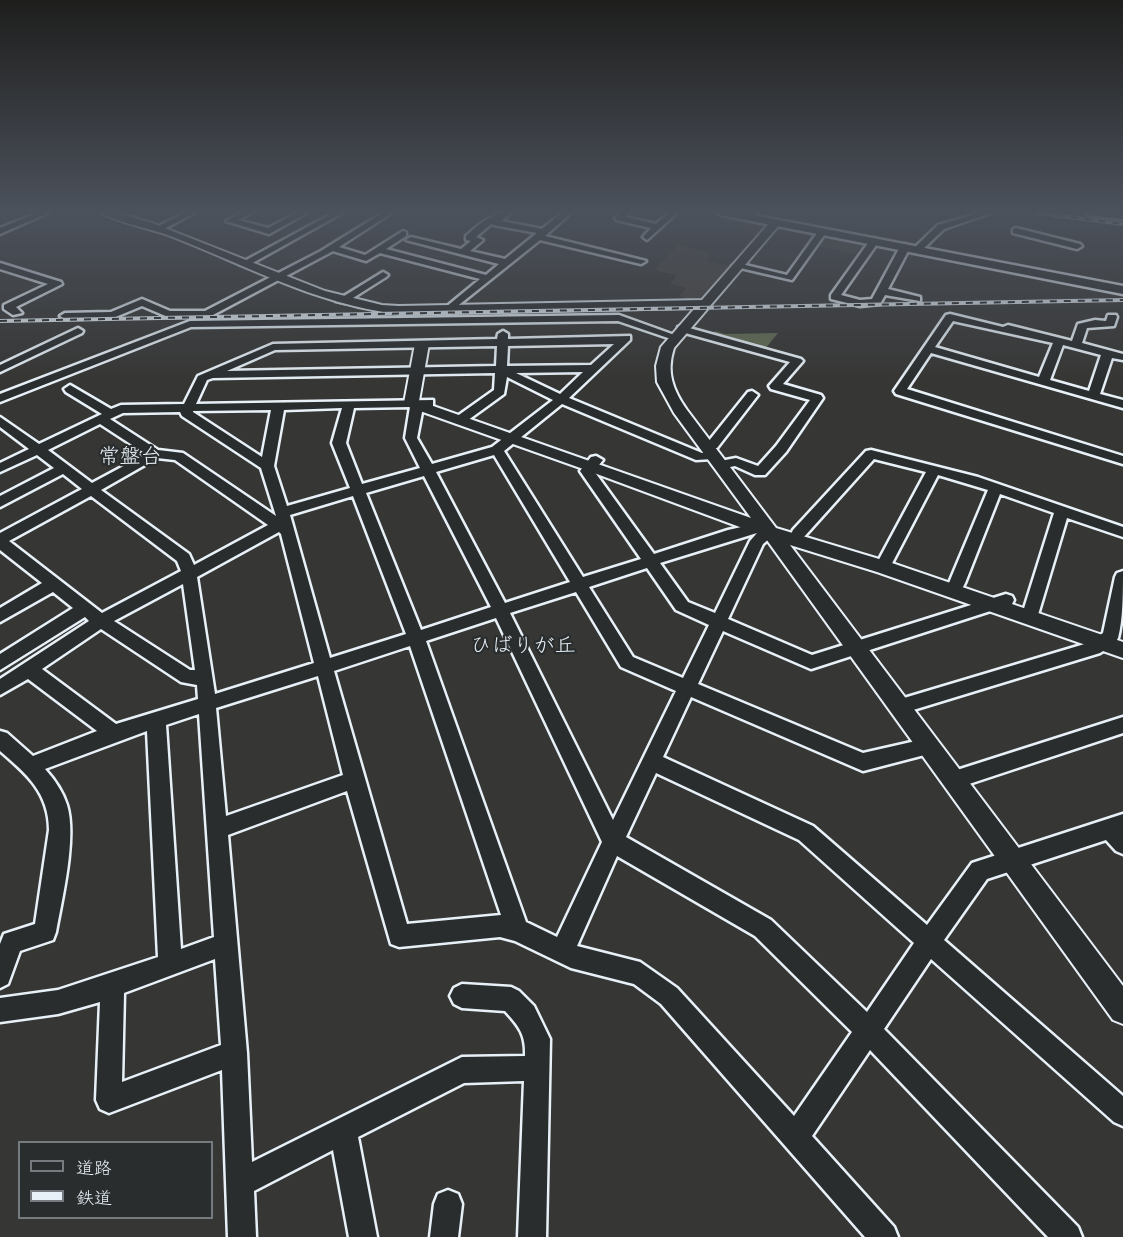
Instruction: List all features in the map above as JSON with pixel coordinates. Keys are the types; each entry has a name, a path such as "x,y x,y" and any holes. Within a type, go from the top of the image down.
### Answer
{"main road":[{"path":"1021,270 1123,290"}],"street":[{"path":"12,270 57,284 8,307 17,313"},
{"path":"259,270 341,301 387,309 502,320 620,318 640,326 797,361 776,386 817,398 781,449 760,471 713,455 700,457 561,399 501,370"},
{"path":"65,316 113,315 142,302 168,314 207,314 291,270"},
{"path":"454,270 486,278"},
{"path":"496,270 449,315 427,344 423,371 425,398 419,404 411,438 500,609 612,840 763,928 868,1030 1068,1237"},
{"path":"734,270 679,333 663,357 662,377 670,398 764,528 858,649 1123,1011"},
{"path":"753,270 789,278 795,270"},
{"path":"854,270 835,297 860,303 876,302 896,270"},
{"path":"341,301 383,274"},
{"path":"881,291 916,299"},
{"path":"0,398 190,324 413,322 449,315 704,304"},
{"path":"1076,346 1082,326 1095,323 1110,324 1112,316"},
{"path":"1123,357 1008,328 1006,331 950,317 900,391 1123,460"},
{"path":"463,418 500,391 502,320"},
{"path":"413,322 427,344"},
{"path":"0,688 101,621 283,524 357,491 497,450 561,399 640,326"},
{"path":"0,369 78,331"},
{"path":"267,466 186,413 202,378 273,347 624,340"},
{"path":"1043,382 1059,342"},
{"path":"928,350 1123,404"},
{"path":"1093,396 1107,354"},
{"path":"209,375 594,368"},
{"path":"70,389 155,454 178,456 283,524"},
{"path":"713,455 712,445 752,395"},
{"path":"348,404 339,444 416,638 516,930"},
{"path":"0,468 121,409 419,404 594,463 764,528 957,583 999,602"},
{"path":"278,406 267,466 399,936 500,926 516,930 562,952 640,974 669,996 884,1237"},
{"path":"2,425 38,449 184,558 189,573 205,678 218,829 234,1053 242,1237"},
{"path":"497,450 623,659 863,762 929,746"},
{"path":"155,454 0,541 7,557 53,584 101,621 187,677 205,678"},
{"path":"798,534 871,454 996,488 1123,532"},
{"path":"594,463 587,471 682,606 812,662 999,602"},
{"path":"0,502 64,468"},
{"path":"885,563 933,469"},
{"path":"957,583 996,488"},
{"path":"1030,613 1062,511"},
{"path":"562,952 612,840 653,762 764,528"},
{"path":"30,766 114,733 324,668 650,560 733,534 764,528 798,534 1111,639 1123,650"},
{"path":"1111,639 1123,577"},
{"path":"0,616 53,584"},
{"path":"0,663 85,609"},
{"path":"900,706 1094,648 1111,639"},
{"path":"28,669 114,733"},
{"path":"156,720 170,965"},
{"path":"954,780 1123,725"},
{"path":"0,739 30,766 58,806 57,852 45,932 12,942 0,976"},
{"path":"653,762 806,833 930,940 1123,1113"},
{"path":"218,829 354,780"},
{"path":"796,1137 930,940 980,871 1013,859 1119,832"},
{"path":"0,1010 58,1002 112,986 226,944"},
{"path":"112,986 109,1100 234,1053"},
{"path":"462,996 511,999 525,1015 538,1039 532,1237"},
{"path":"238,1184 462,1070 537,1068"},
{"path":"344,1130 363,1237"},
{"path":"444,1237 448,1204"}],"shaded area":[{"path":"654,270 727,270 698,302 679,296 686,288 670,284 677,275"}],"green space":[{"path":"715,331 725,334 778,333 765,349 714,336 712,334"}],"railway":[{"path":"0,321 1123,300"}],"district":[{"name":"常盤台","path":"130,457"},
{"name":"ひばりが丘","path":"523,646"}]}
